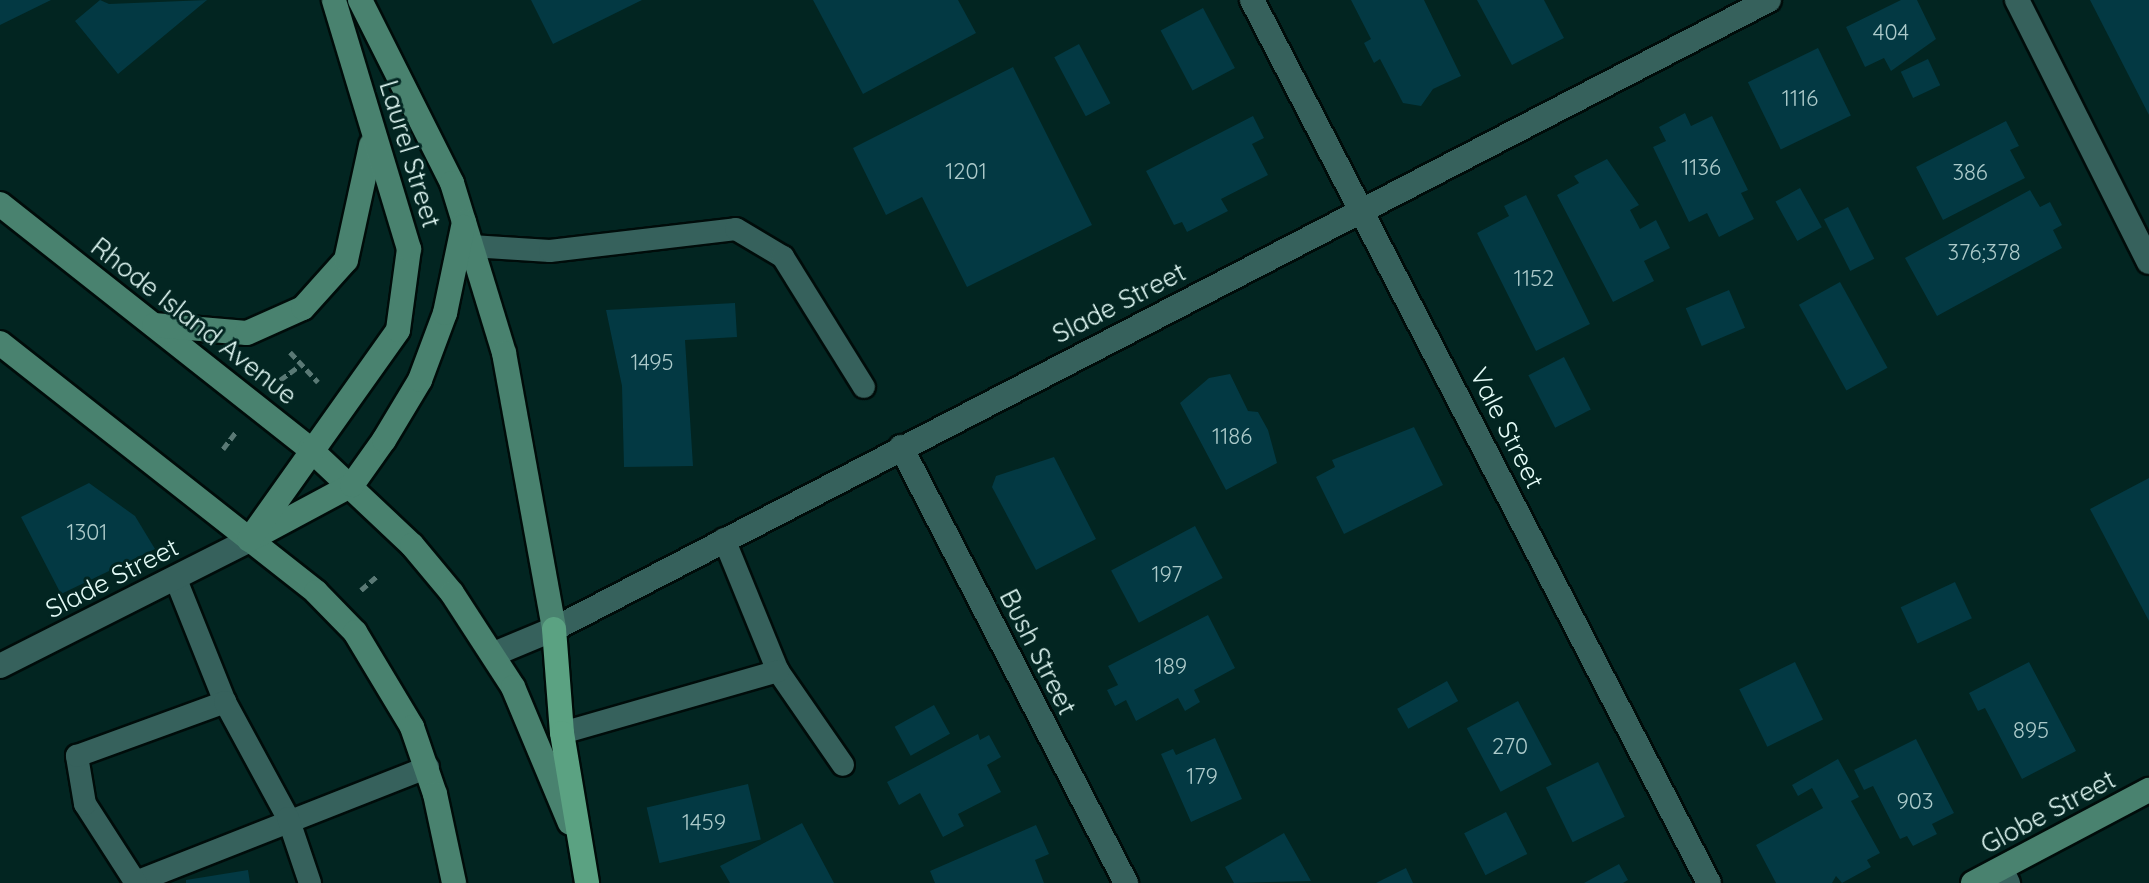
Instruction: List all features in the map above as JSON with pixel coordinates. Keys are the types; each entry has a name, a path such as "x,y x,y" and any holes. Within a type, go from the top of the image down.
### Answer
{"main road":[{"name":"Laurel Street","path":"249,540 310,449 398,330 409,249 334,0"},
{"name":"Laurel Street","path":"249,540 352,485 420,380 445,313 464,222 452,183 360,0"},
{"path":"154,325 247,333 303,308 346,260 366,190 372,134"},
{"name":"Rhode Island Avenue","path":"0,204 310,449 352,485 424,559 494,654 555,779 586,883"},
{"path":"464,222 504,353 554,629 562,733 586,883"},
{"path":"0,343 249,540 355,632 393,688 428,767 454,883"},
{"name":"Globe Street","path":"1973,883 2005,876 2149,790"}],"street":[{"name":"Vale Street","path":"1252,0 1364,209 1709,883"},
{"name":"Slade Street","path":"494,654 554,629 1769,0"},
{"path":"2017,0 2149,262"},
{"name":"Bush Street","path":"901,447 1126,883"},
{"name":"Slade Street","path":"0,666 249,540"}],"lane":[{"path":"471,246 550,251 736,229 783,257 864,387"},
{"path":"724,539 778,671 843,765"},
{"path":"175,577 225,702 288,818 310,883"},
{"path":"562,733 778,671"},
{"path":"225,702 77,756 85,804 136,882 288,818 428,767"}],"path":[{"path":"289,351 298,367 328,388"},
{"path":"280,380 298,367"},
{"path":"223,449 239,428"},
{"path":"358,593 378,575"}],"building":[{"path":"0,0 51,0 0,25"},
{"path":"100,0 109,4 207,0 118,74 75,21"},
{"path":"531,0 642,0 553,44"},
{"path":"813,0 958,0 976,33 863,94"},
{"path":"1351,0 1424,0 1461,76 1433,89 1421,106 1403,103 1380,59 1374,63 1364,43 1371,39"},
{"path":"1477,0 1544,0 1564,38 1512,65"},
{"path":"1901,0 1917,0 1936,39 1891,71 1884,58 1865,67 1846,27"},
{"path":"2090,0 2149,0 2149,115"},
{"path":"1203,8 1235,68 1193,91 1161,31"},
{"path":"1079,44 1110,103 1086,116 1054,57"},
{"path":"1818,48 1851,115 1781,150 1748,82"},
{"path":"1928,59 1940,85 1913,98 1901,72"},
{"path":"1013,67 1092,225 967,287 922,197 886,215 853,148"},
{"path":"1685,113 1691,126 1712,116 1748,190 1741,193 1754,219 1719,237 1707,213 1689,222 1653,147 1666,141 1659,127"},
{"path":"1253,116 1264,138 1252,144 1268,175 1221,199 1228,211 1187,232 1182,222 1174,225 1146,171"},
{"path":"2006,121 2019,146 2010,150 2025,178 1943,220 1916,167"},
{"path":"1607,159 1639,205 1630,210 1640,229 1656,220 1670,248 1644,261 1654,281 1613,302 1557,195 1579,183 1574,176"},
{"path":"1800,188 1822,227 1797,241 1776,202"},
{"path":"2030,190 2040,207 2050,202 2062,225 2053,230 2062,248 1937,316 1905,258"},
{"path":"1526,195 1590,324 1536,351 1477,233 1509,216 1504,206"},
{"path":"1848,207 1874,259 1850,271 1824,219"},
{"path":"1840,282 1888,368 1846,390 1799,305"},
{"path":"1729,290 1745,328 1702,346 1686,308"},
{"path":"735,303 737,337 685,340 693,466 624,467 622,386 606,310"},
{"path":"1564,357 1591,410 1555,428 1528,375"},
{"path":"1230,374 1248,411 1258,412 1268,430 1277,463 1226,490 1180,403 1209,378"},
{"path":"1414,427 1443,485 1344,534 1316,477 1335,467 1332,460"},
{"path":"1054,457 1096,539 1036,570 992,487 996,476"},
{"path":"2149,478 2149,621 2090,509"},
{"path":"89,483 135,516 155,549 61,594 21,517"},
{"path":"1195,526 1223,578 1139,623 1111,571"},
{"path":"1955,582 1972,618 1918,644 1901,607"},
{"path":"1208,615 1235,668 1194,690 1200,702 1185,711 1178,698 1136,721 1126,700 1115,706 1107,690 1118,685 1108,666"},
{"path":"1795,662 1823,720 1767,747 1739,689"},
{"path":"2029,662 2076,751 2022,779 1985,708 1978,711 1969,693"},
{"path":"1447,681 1458,701 1408,729 1397,709"},
{"path":"1518,701 1552,765 1501,792 1467,728"},
{"path":"934,705 950,734 911,756 895,727"},
{"path":"978,734 980,740 989,735 1001,757 987,765 1001,792 958,814 964,826 943,837 920,793 899,805 887,782"},
{"path":"1215,738 1242,799 1191,822 1161,754 1173,749 1176,755"},
{"path":"1916,739 1954,813 1932,824 1937,834 1913,846 1907,836 1900,839 1873,786 1864,790 1854,770"},
{"path":"1838,759 1859,797 1851,801 1880,853 1867,860 1871,867 1842,883 1836,876 1832,883 1776,883 1756,845 1823,808 1812,788 1798,796 1792,785"},
{"path":"1598,762 1625,817 1573,842 1546,787"},
{"path":"748,784 761,840 659,863 647,807"},
{"path":"1506,812 1527,854 1485,875 1464,833"},
{"path":"802,823 834,883 730,883 720,866"},
{"path":"1036,825 1049,854 1035,860 1044,883 935,883 930,871"},
{"path":"1284,833 1311,881 1234,883 1225,867"},
{"path":"1619,864 1628,880 1623,883 1584,883"},
{"path":"1406,868 1413,883 1376,883"},
{"path":"248,870 250,883 186,883 186,880"}]}
